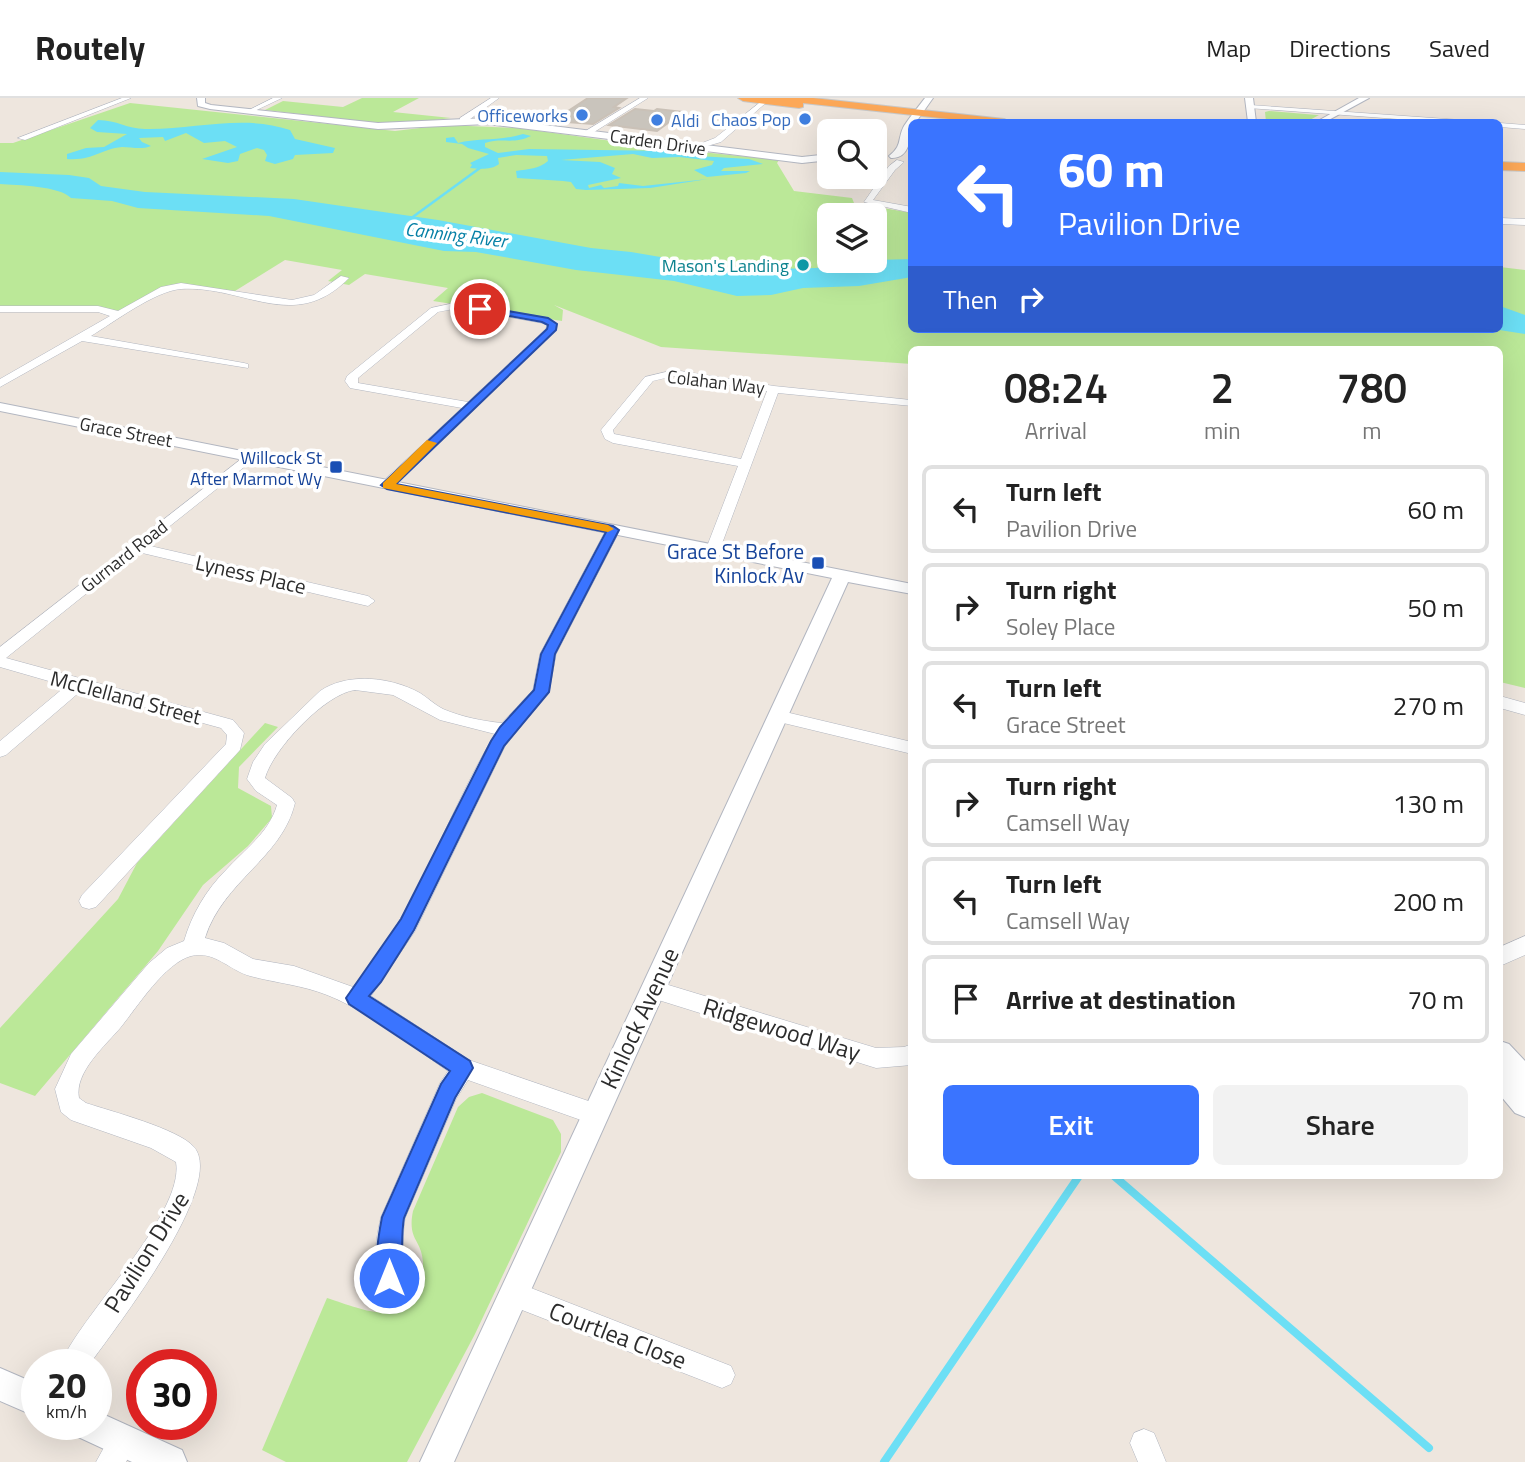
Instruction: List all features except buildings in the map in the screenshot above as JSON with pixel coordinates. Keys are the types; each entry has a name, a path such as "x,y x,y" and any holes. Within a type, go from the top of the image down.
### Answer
{"highway":[{"path":"743,98 883,115 896,119 906,130"},
{"path":"783,98 928,111 972,119"},
{"path":"883,115 928,111"},
{"path":"1503,166 1525,167"},
{"path":"1503,173 1525,174"}],"street":[{"path":"22,138 128,98"},
{"name":"Carden Drive","path":"201,98 201,104 210,107 378,127 463,120 588,132 802,160 817,158"},
{"path":"248,112 279,98"},
{"path":"463,120 496,98"},
{"path":"588,132 643,98"},
{"path":"1325,119 1365,98"},
{"path":"700,147 718,140 765,101"},
{"path":"1250,102 1336,113 1419,119"},
{"path":"1503,125 1525,127"},
{"path":"906,130 901,152 868,202 908,209"},
{"path":"1503,221 1525,222"},
{"path":"0,384 172,286 190,286 293,303 317,298 344,278"},
{"path":"387,485 551,330 552,324 545,320 459,305 447,306 435,310 353,376 351,381 354,386 469,407"},
{"path":"0,309 89,309 119,314"},
{"path":"79,337 244,366"},
{"name":"Colahan Way","path":"746,464 617,440 608,436 607,430 649,379 660,374 674,373 774,389 908,403"},
{"path":"713,549 774,389"},
{"name":"Grace Street","path":"0,407 908,588"},
{"name":"Gurnard Road","path":"0,654 249,457"},
{"path":"356,998 375,976 408,925 506,730 541,692 548,654 613,530"},
{"name":"Lyness Place","path":"135,547 368,601"},
{"name":"Kinlock Avenue","path":"437,1462 842,575"},
{"name":"McClelland Street","path":"0,662 228,724 236,733 234,746 89,901"},
{"path":"506,730 443,715 430,710 416,698 382,688 355,684 340,687 326,695 278,740 258,765 256,779 264,789 276,793 286,803 284,819 265,844 219,890 201,917 192,947 217,949 250,967 294,975 356,998 463,1068 595,1114"},
{"path":"0,751 77,685"},
{"path":"1503,703 1525,709"},
{"path":"778,716 908,747"},
{"path":"1503,956 1525,945"},
{"name":"Pavilion Drive","path":"83,1349 163,1235 186,1193 192,1164 187,1154 170,1145 79,1112 69,1104 66,1089 79,1061 156,969 174,954 192,947"},
{"name":"Ridgewood Way","path":"652,989 876,1058 908,1057"},
{"path":"1503,1056 1525,1080"},
{"path":"389,1278 389,1236 393,1217 448,1091 463,1068"},
{"path":"1503,1079 1525,1104"},
{"name":"Courtlea Close","path":"513,1294 722,1375"},
{"path":"0,1384 21,1394"},
{"path":"116,1451 170,1462"}],"green space":[{"path":"362,98 419,98 393,112 451,118 393,125 265,110 283,101 343,107"},
{"path":"130,103 395,131 445,125 518,128 662,148 779,160 777,163 794,191 852,198 854,203 817,203 817,273 887,273 887,209 908,212 908,333 1503,333 1503,267 1525,270 1525,688 1503,683 1503,346 908,346 908,364 661,347 554,305 563,310 562,321 433,301 448,288 365,274 349,285 328,281 342,270 285,260 235,291 172,285 126,311 0,307 0,143 13,143"},
{"path":"1265,112 1319,115 1312,119 1266,119"},
{"path":"265,723 278,727 239,767 238,788 271,806 272,818 248,846 203,885 158,951 35,1096 0,1083 0,1028 118,899 137,863"},
{"path":"482,1093 553,1120 561,1134 561,1152 475,1334 407,1462 286,1462 262,1450 327,1298 380,1312 404,1302 416,1288 423,1263 413,1234 413,1211 458,1107 469,1097"}],"water":[{"path":"98,120 145,129 236,123 272,125 290,130 295,139 335,148 333,153 295,155 293,159 275,164 265,161 267,155 264,150 257,148 240,154 238,161 228,163 202,159 237,147 225,141 204,143 186,133 165,141 163,137 139,138 151,146 147,147 122,147 90,157 67,159 67,154 86,148 104,147 127,134 97,132 90,128"},
{"path":"523,134 531,136 518,140 491,141 485,143 485,147 498,153 529,149 669,151 681,155 749,159 763,164 724,168 721,171 750,171 746,173 707,177 694,170 712,165 714,161 679,157 652,158 633,154 561,160 600,162 615,168 612,174 621,178 588,185 589,188 601,185 604,188 618,186 619,183 643,186 708,179 650,188 586,190 576,189 571,182 517,178 516,171 541,166 548,161 547,156 516,155 498,158 499,164 493,167 470,168 470,163 489,154 462,144 446,142 446,138 454,137 458,143"},
{"name":"Canning River","path":"0,172 69,175 89,178 101,186 145,192 294,199 737,270 817,268 817,273 887,273 887,260 908,259 908,278 859,286 803,288 771,295 737,296 674,281 576,270 476,252 444,251 269,216 138,208 112,201 71,198 58,191 0,184"},
{"path":"1503,307 1525,315 1525,334 1503,331"}],"waterway":[{"path":"410,219 484,165"},
{"path":"884,1462 1077,1179"},
{"path":"1117,1179 1429,1448"}],"slow traffic":[{"path":"431,443 387,485 608,529"}],"place":[{"name":"Officeworks","path":"582,115"},
{"name":"Chaos Pop","path":"805,119"},
{"name":"Aldi","path":"657,120"},
{"name":"Mason's Landing","path":"803,265"},
{"name":"Willcock St After Marmot Wy","path":"336,467"},
{"name":"Grace St Before Kinlock Av","path":"818,563"}],"route":[{"path":"389,1278 389,1236 393,1217 448,1091 463,1068 439,1055 356,998 375,976 408,925 506,730 541,692 548,654 613,530 387,485 551,330 552,324 545,320 480,309"}]}
